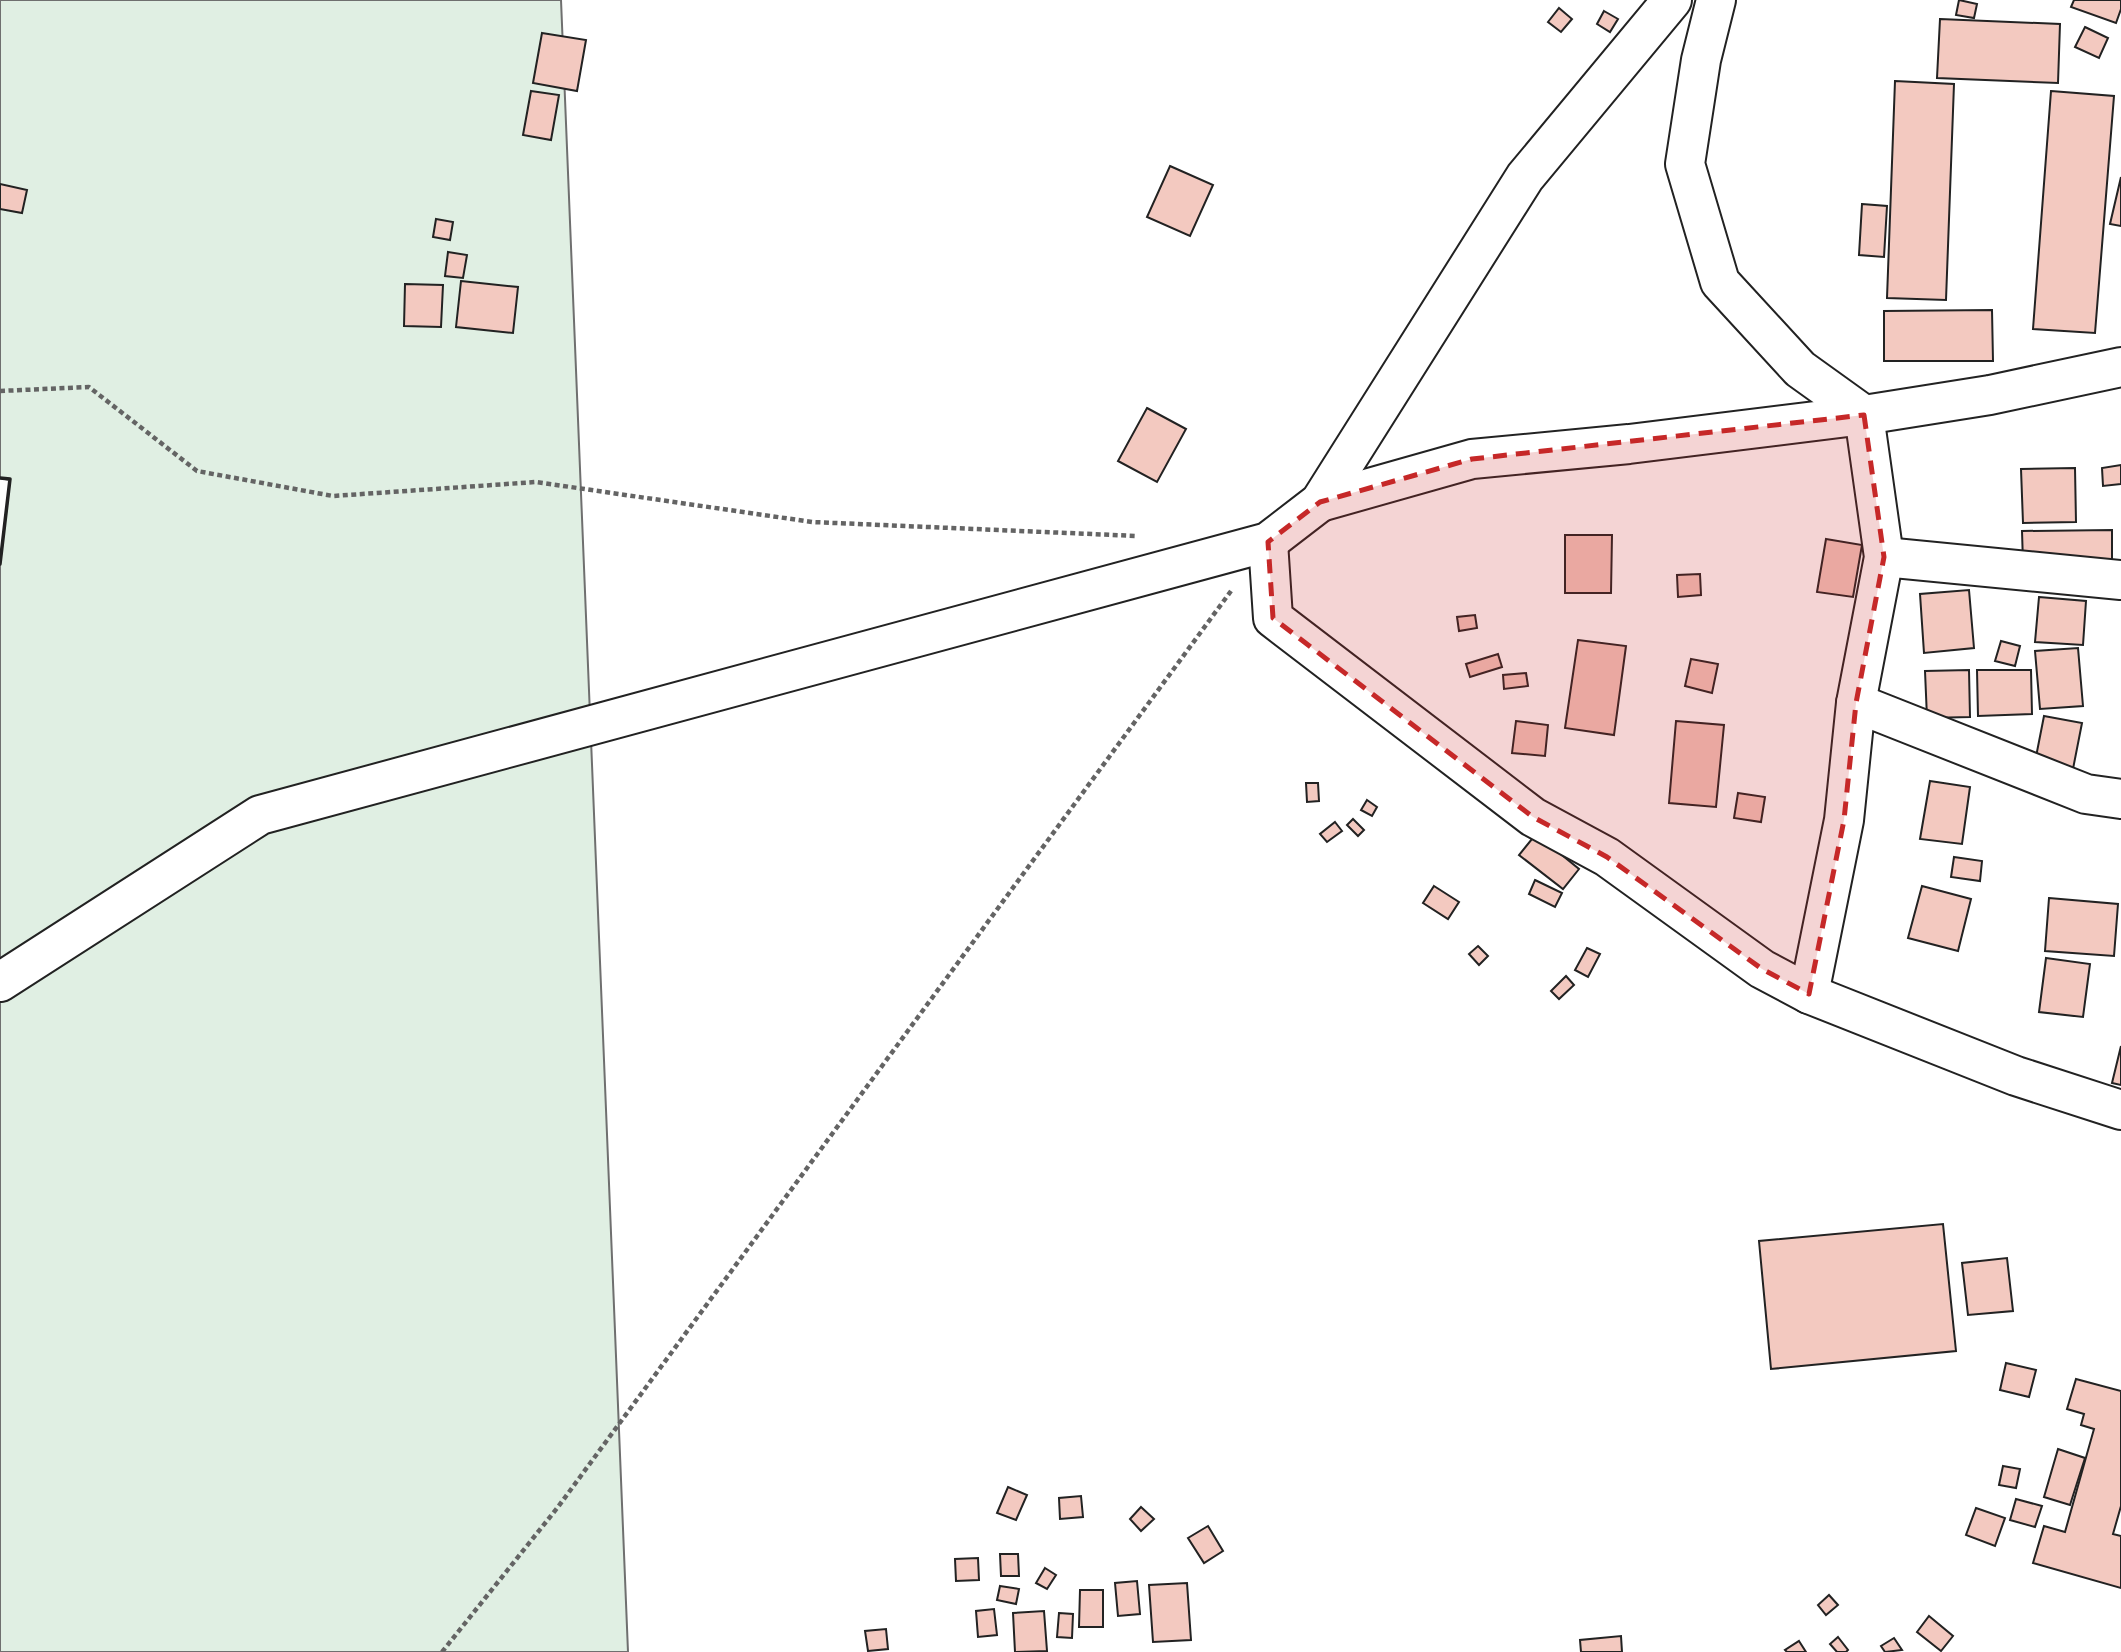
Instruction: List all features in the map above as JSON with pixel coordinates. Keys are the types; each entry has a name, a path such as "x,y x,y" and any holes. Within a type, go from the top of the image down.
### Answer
{"street":[{"path":"0,982 260,815 1268,542 1320,502 1525,177 1672,0"},
{"path":"1716,0 1701,60 1685,164 1720,282 1800,369 1864,415 1884,557 1856,703 1844,820 1809,995"},
{"path":"1320,502 1472,459 1629,444 1864,415 1990,395 2121,367"},
{"path":"1268,542 1273,618 1534,817 1607,857 1762,969 1809,995 2015,1076 2121,1110"},
{"path":"1884,557 2121,580"},
{"path":"1856,703 2086,794 2121,799"}],"path":[{"path":"0,390 89,387 197,471 333,496 536,482 812,522 1143,537"},
{"path":"442,1652 558,1507 1268,542"}],"highlighted area":[{"path":"1864,415 1884,557 1856,703 1844,820 1809,994 1762,969 1607,857 1533,817 1273,618 1268,542 1320,502 1472,459"}],"green space":[{"path":"0,0 561,0 628,1652 0,1652 0,564 10,480 0,478"}],"building":[{"path":"1959,0 1977,4 1974,18 1956,15"},
{"path":"2074,0 2121,0 2116,23 2071,7"},
{"path":"1559,8 1572,19 1561,32 1548,22"},
{"path":"1604,11 1618,19 1610,32 1597,24"},
{"path":"1940,19 2060,24 2058,83 1937,78"},
{"path":"2085,27 2108,38 2099,58 2075,47"},
{"path":"542,33 586,40 577,91 533,83"},
{"path":"1895,81 1954,84 1946,300 1887,298"},
{"path":"531,91 559,95 551,140 523,135"},
{"path":"2051,91 2114,96 2095,333 2033,329"},
{"path":"1170,166 1213,185 1190,236 1147,217"},
{"path":"2121,177 2121,226 2110,224"},
{"path":"0,184 27,190 22,213 0,209"},
{"path":"1862,204 1887,206 1884,257 1859,255"},
{"path":"436,219 453,222 450,240 433,237"},
{"path":"448,252 467,255 463,278 445,276"},
{"path":"461,281 518,287 513,333 456,327"},
{"path":"405,284 443,285 441,327 404,326"},
{"path":"1992,310 1993,361 1884,361 1884,311"},
{"path":"1147,408 1186,429 1157,482 1118,461"},
{"path":"2121,465 2121,484 2103,486 2102,468"},
{"path":"2075,468 2076,522 2023,523 2021,469"},
{"path":"2112,530 2112,562 2023,563 2022,531"},
{"path":"1565,535 1612,535 1611,593 1565,593"},
{"path":"1826,539 1862,545 1853,597 1817,592"},
{"path":"1700,574 1701,595 1678,597 1677,575"},
{"path":"1969,590 1974,648 1924,653 1920,594"},
{"path":"2039,597 2086,601 2083,645 2035,642"},
{"path":"1475,615 1477,628 1459,631 1457,617"},
{"path":"1578,640 1626,646 1614,735 1565,728"},
{"path":"2001,641 2020,646 2015,666 1995,661"},
{"path":"2078,648 2083,706 2040,709 2035,651"},
{"path":"1498,654 1502,667 1470,677 1466,664"},
{"path":"1691,659 1718,664 1712,693 1685,686"},
{"path":"1969,670 1970,717 1927,718 1925,671"},
{"path":"1977,670 2031,670 2032,714 1978,716"},
{"path":"1526,673 1528,686 1504,689 1503,675"},
{"path":"2044,716 2082,723 2072,774 2034,767"},
{"path":"1516,721 1548,725 1545,756 1512,753"},
{"path":"1676,721 1724,725 1716,807 1669,803"},
{"path":"1930,781 1970,787 1962,844 1920,839"},
{"path":"1306,783 1318,783 1319,801 1307,802"},
{"path":"1738,793 1765,797 1761,822 1734,818"},
{"path":"1367,800 1377,807 1372,816 1361,810"},
{"path":"1353,819 1364,830 1358,836 1347,825"},
{"path":"1335,822 1342,831 1327,842 1320,834"},
{"path":"1536,834 1579,869 1563,889 1519,855"},
{"path":"1954,857 1982,861 1980,881 1951,877"},
{"path":"1535,880 1562,893 1555,907 1529,894"},
{"path":"1434,886 1459,902 1448,919 1423,903"},
{"path":"1922,886 1971,899 1958,951 1908,938"},
{"path":"2049,898 2118,904 2114,956 2045,951"},
{"path":"1478,946 1488,956 1479,965 1469,954"},
{"path":"1587,948 1600,954 1588,977 1575,970"},
{"path":"2046,958 2090,964 2083,1017 2039,1012"},
{"path":"1566,976 1574,985 1559,999 1551,991"},
{"path":"2121,1046 2121,1085 2112,1083"},
{"path":"1943,1224 1956,1351 1771,1369 1759,1241"},
{"path":"2007,1258 2013,1311 1968,1315 1962,1263"},
{"path":"2006,1363 2036,1370 2029,1397 2000,1390"},
{"path":"2076,1379 2121,1391 2121,1506 2113,1534 2121,1536 2121,1588 2033,1563 2044,1526 2065,1532 2094,1429 2081,1425 2084,1414 2067,1409"},
{"path":"2058,1449 2085,1458 2070,1505 2044,1497"},
{"path":"2003,1466 2020,1469 2016,1488 1999,1485"},
{"path":"1008,1487 1027,1495 1016,1520 997,1513"},
{"path":"1081,1496 1083,1517 1060,1519 1059,1498"},
{"path":"2016,1499 2042,1506 2035,1527 2010,1520"},
{"path":"1141,1507 1154,1519 1141,1531 1130,1519"},
{"path":"1976,1508 2005,1518 1995,1546 1966,1535"},
{"path":"1208,1526 1223,1551 1204,1563 1188,1538"},
{"path":"1000,1554 1018,1554 1019,1576 1001,1576"},
{"path":"978,1558 979,1580 956,1581 955,1559"},
{"path":"1045,1568 1056,1575 1047,1589 1036,1583"},
{"path":"1137,1581 1140,1614 1118,1616 1115,1583"},
{"path":"1187,1583 1191,1640 1153,1642 1149,1585"},
{"path":"1000,1586 1019,1589 1016,1604 997,1600"},
{"path":"1080,1590 1103,1590 1103,1627 1079,1627"},
{"path":"1829,1595 1838,1605 1826,1615 1818,1605"},
{"path":"994,1609 997,1635 978,1637 976,1611"},
{"path":"1044,1611 1047,1651 1015,1652 1013,1613"},
{"path":"1059,1613 1073,1614 1072,1638 1057,1637"},
{"path":"1929,1616 1953,1636 1941,1651 1917,1632"},
{"path":"886,1629 888,1649 868,1651 865,1631"},
{"path":"1621,1636 1622,1652 1581,1652 1580,1640"},
{"path":"1838,1637 1848,1650 1846,1652 1837,1652 1830,1644"},
{"path":"1894,1638 1902,1650 1885,1652 1881,1646"},
{"path":"1799,1641 1806,1652 1785,1650"}],"wall":[{"path":"0,478 10,479 0,564"}]}
